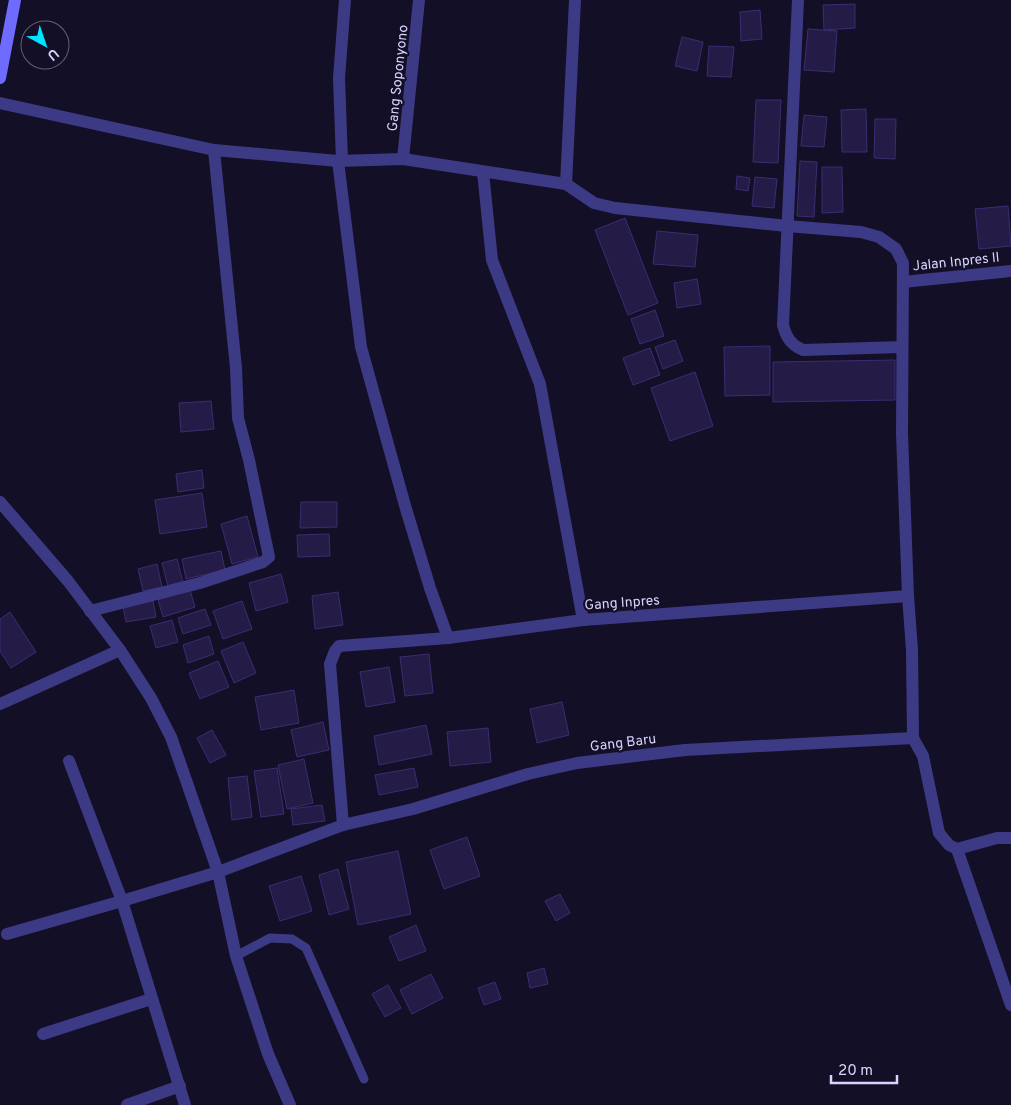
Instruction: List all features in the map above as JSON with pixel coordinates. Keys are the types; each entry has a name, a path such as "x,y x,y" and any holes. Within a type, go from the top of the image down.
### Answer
{"street":[{"path":"0,78 16,0"},
{"path":"346,0 339,78 340,161 361,347 419,553 448,638"},
{"name":"Gang Soponyono","path":"403,159 419,0"},
{"path":"566,184 574,0"},
{"path":"798,0 783,325 785,334 795,346 802,350 902,348"},
{"path":"0,103 214,150 340,161 403,159 566,184 587,199 601,206 861,232 880,236 896,249 903,263 902,433 908,596 912,650 913,738 923,756 939,833 949,845 957,849 997,838 1011,838"},
{"path":"90,611 200,583 263,562 269,557 249,460 238,418 236,368 214,150"},
{"path":"483,172 492,260 540,384 583,620"},
{"name":"Jalan Inpres II","path":"903,282 1011,271"},
{"path":"0,502 35,542 120,650 151,698 171,737 218,872 236,956 268,1054 290,1105"},
{"name":"Gang Inpres","path":"343,825 330,664 339,646 448,638 583,620 908,596"},
{"path":"0,704 120,650"},
{"name":"Gang Baru","path":"7,934 122,902 218,872 343,825 413,809 528,774 578,762 685,750 913,738"},
{"path":"69,761 122,902 185,1105"},
{"path":"957,849 1011,1005"},
{"path":"43,1034 151,999"},
{"path":"127,1105 180,1086"}],"lane":[{"path":"236,956 270,938 292,939 306,948 364,1078"}],"building":[{"path":"855,4 855,28 824,30 823,5"},
{"path":"760,10 762,39 741,41 740,12"},
{"path":"808,29 837,31 834,72 804,70"},
{"path":"682,37 703,42 697,71 675,66"},
{"path":"709,46 734,47 731,77 707,76"},
{"path":"756,100 781,100 778,163 753,162"},
{"path":"866,109 867,152 842,152 841,110"},
{"path":"804,115 827,117 824,147 801,146"},
{"path":"875,119 896,119 895,159 874,158"},
{"path":"800,161 817,162 814,217 797,216"},
{"path":"822,167 842,167 843,212 822,213"},
{"path":"737,176 750,178 748,191 736,189"},
{"path":"755,177 777,179 774,208 752,206"},
{"path":"1008,206 1011,246 979,249 975,209"},
{"path":"625,218 658,303 628,315 595,230"},
{"path":"657,231 698,235 695,267 653,264"},
{"path":"697,279 701,304 677,308 674,283"},
{"path":"655,310 664,336 640,344 631,319"},
{"path":"675,340 683,361 663,369 655,347"},
{"path":"770,346 770,395 725,396 724,347"},
{"path":"650,348 660,375 633,385 623,358"},
{"path":"895,360 895,400 773,402 773,362"},
{"path":"695,372 713,426 670,441 651,388"},
{"path":"211,401 214,429 181,432 179,403"},
{"path":"202,470 204,488 178,492 176,474"},
{"path":"202,493 207,527 160,534 155,500"},
{"path":"301,502 337,502 337,527 300,528"},
{"path":"247,516 258,557 232,564 221,524"},
{"path":"329,534 330,556 298,557 297,535"},
{"path":"221,551 225,570 186,579 182,559"},
{"path":"177,559 183,582 168,586 162,563"},
{"path":"157,564 162,587 143,591 138,569"},
{"path":"281,574 288,602 256,611 249,583"},
{"path":"190,590 195,607 163,617 158,600"},
{"path":"338,592 343,625 315,629 312,596"},
{"path":"153,601 156,617 126,622 123,606"},
{"path":"242,601 252,629 223,639 213,611"},
{"path":"205,609 211,625 183,634 178,618"},
{"path":"10,612 36,652 11,668 0,651 0,619"},
{"path":"172,620 178,642 156,648 150,626"},
{"path":"209,636 214,654 188,663 183,645"},
{"path":"243,642 256,673 234,683 221,651"},
{"path":"429,654 433,693 405,696 400,657"},
{"path":"218,661 229,687 200,699 189,673"},
{"path":"389,667 395,702 366,707 360,672"},
{"path":"294,690 299,723 261,730 255,697"},
{"path":"562,702 569,735 537,743 530,709"},
{"path":"323,722 329,750 297,757 291,730"},
{"path":"426,725 432,754 379,765 374,736"},
{"path":"488,728 491,762 450,766 447,732"},
{"path":"212,730 226,755 210,763 197,738"},
{"path":"304,759 313,803 287,809 278,765"},
{"path":"277,768 284,814 261,817 254,771"},
{"path":"414,768 418,787 379,795 375,775"},
{"path":"247,776 252,817 232,820 228,778"},
{"path":"322,805 325,821 293,825 291,809"},
{"path":"467,837 480,876 444,889 430,850"},
{"path":"398,851 411,914 358,925 346,862"},
{"path":"338,869 349,909 329,915 319,875"},
{"path":"301,876 312,911 280,921 269,886"},
{"path":"560,894 570,913 556,921 545,901"},
{"path":"416,925 426,951 399,961 389,937"},
{"path":"544,968 548,984 530,988 527,973"},
{"path":"431,974 443,998 412,1014 400,990"},
{"path":"495,982 501,999 484,1005 478,988"},
{"path":"388,985 401,1008 385,1017 372,994"}]}
